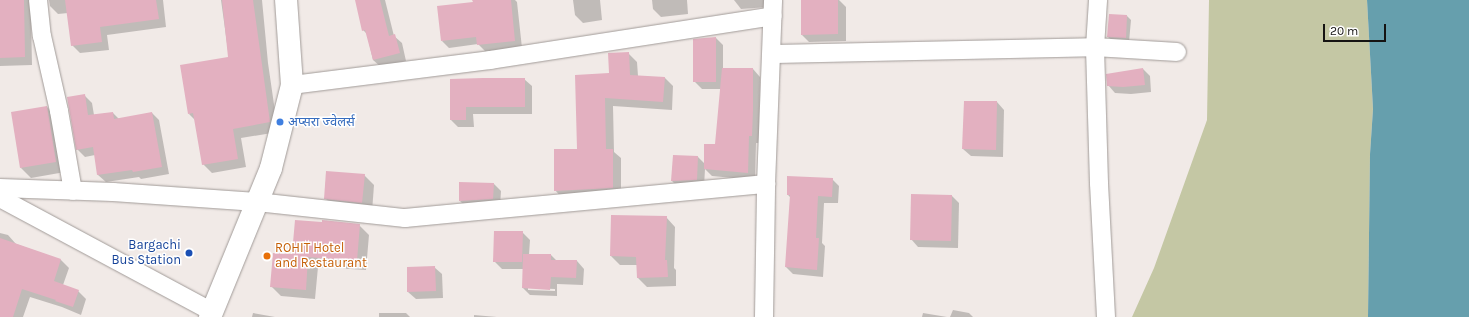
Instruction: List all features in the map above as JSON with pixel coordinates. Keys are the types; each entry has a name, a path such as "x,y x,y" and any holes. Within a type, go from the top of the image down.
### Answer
{"main road":[{"path":"212,315 271,168 292,85 286,0"}],"street":[{"path":"38,0 42,36 59,111 73,191"},
{"path":"1098,0 1095,47 1099,183 1106,317"},
{"path":"292,85 490,60 773,8 766,184 764,317"},
{"path":"772,54 1095,47 1177,52"},
{"path":"0,188 113,192 257,202 405,218 766,184"},
{"path":"0,198 212,315"}],"green space":[{"path":"1209,0 1367,0 1373,109 1370,154 1368,317 1132,317 1154,268 1207,120"}],"water":[{"path":"1367,0 1469,0 1469,317 1368,317 1370,154 1373,109"}],"building":[{"path":"0,0 24,0 25,57 0,58"},
{"path":"65,0 156,0 159,19 100,27 102,42 71,46"},
{"path":"222,0 253,0 270,122 233,129 238,159 202,165 193,113 188,114 180,65 228,57"},
{"path":"355,0 380,0 389,36 395,34 400,53 373,60 365,30 362,31"},
{"path":"472,0 511,0 515,41 477,45 476,37 441,41 437,6 473,2"},
{"path":"801,0 838,0 838,34 801,35"},
{"path":"1109,14 1127,15 1126,38 1107,37"},
{"path":"716,37 716,82 693,82 693,39"},
{"path":"629,52 630,75 665,77 663,102 605,98 606,149 613,149 613,188 554,191 554,149 577,149 575,75 609,73 608,53"},
{"path":"722,68 753,68 752,136 749,136 748,173 704,169 704,144 715,144"},
{"path":"1143,68 1145,85 1123,87 1107,86 1106,74"},
{"path":"525,78 525,107 466,107 466,120 450,120 450,79"},
{"path":"85,94 88,115 113,112 114,119 152,112 162,167 133,172 132,170 97,175 93,147 76,150 67,97"},
{"path":"964,101 997,101 996,150 962,149"},
{"path":"47,106 56,162 20,168 11,112"},
{"path":"673,155 698,156 697,180 671,181"},
{"path":"326,171 365,174 362,203 324,199"},
{"path":"787,176 833,178 832,197 818,196 816,238 819,238 817,270 785,267 790,195 787,195"},
{"path":"459,182 494,183 493,199 459,201"},
{"path":"911,194 952,195 951,241 910,240"},
{"path":"611,215 667,216 665,260 667,260 668,277 637,278 636,257 610,256"},
{"path":"295,220 322,222 322,220 360,224 357,261 308,257 306,290 270,287 273,253 292,254"},
{"path":"494,231 523,231 522,262 493,262"},
{"path":"0,238 61,259 54,281 79,290 73,307 22,289 13,317 0,317"},
{"path":"523,254 551,254 551,260 577,260 576,278 551,277 550,290 522,288"},
{"path":"435,266 436,291 407,292 407,267"}],"place":[{"name":"अप्सरा ज्वेलर्स","path":"280,122"},
{"name":"Bargachi Bus Station","path":"189,253"},
{"name":"ROHIT Hotel and Restaurant","path":"267,256"}]}
